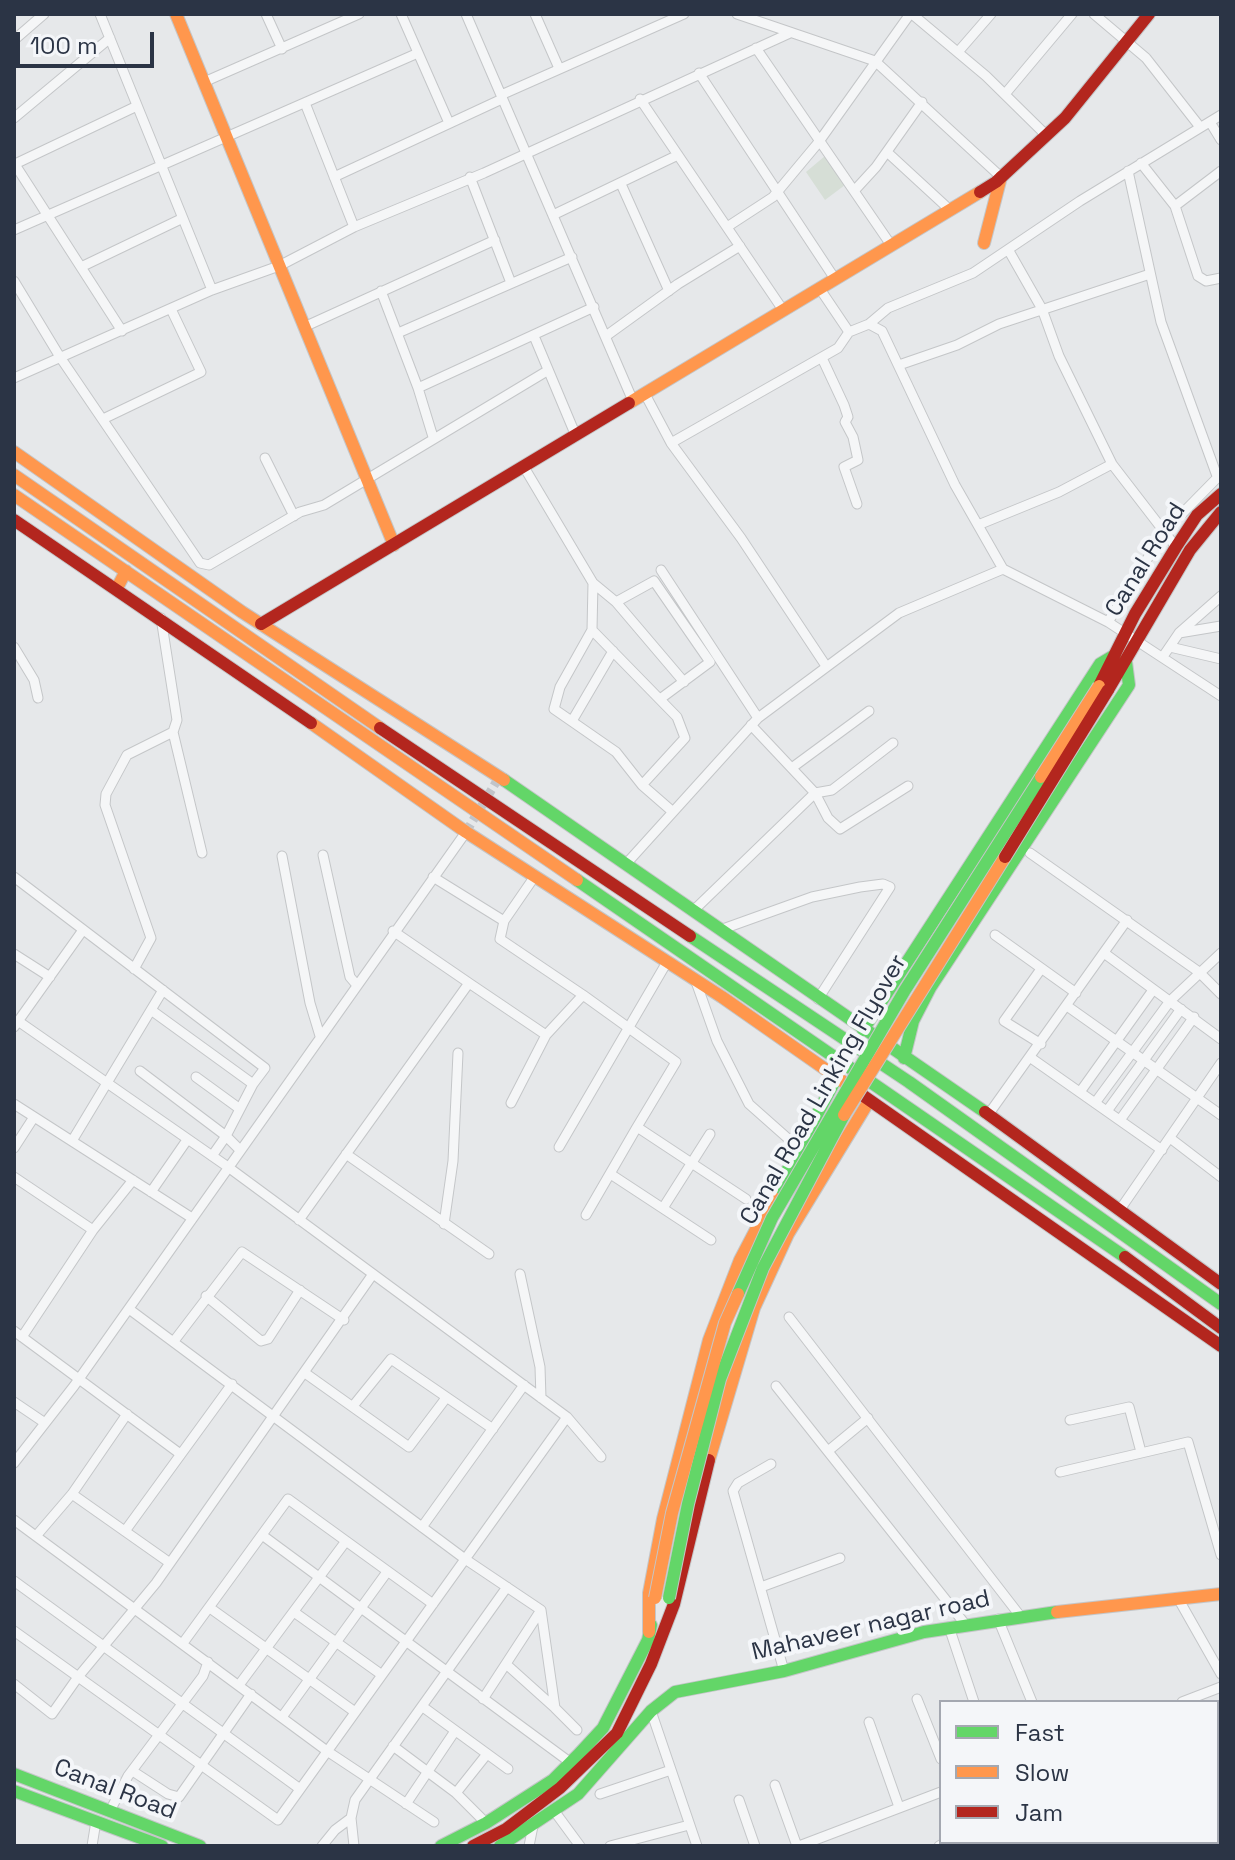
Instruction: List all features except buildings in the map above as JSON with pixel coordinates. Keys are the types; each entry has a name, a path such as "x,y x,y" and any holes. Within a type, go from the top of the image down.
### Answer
{"main road":[{"path":"176,14 394,545"},
{"path":"261,624 1001,177 1046,135 1149,14"},
{"path":"984,243 1001,177"},
{"path":"14,452 261,624 551,811 988,1115 1221,1284"},
{"path":"14,475 394,737 909,1082 1221,1304"},
{"name":"Canal Road","path":"1120,658 1126,632 1176,547 1197,515 1221,494"},
{"path":"14,495 20,504 126,571 1098,1237 1221,1328"},
{"name":"Canal Road","path":"1120,658 1138,640 1190,550 1221,512"},
{"path":"14,520 161,618 466,832 695,979 1221,1346"},
{"path":"117,588 126,571"},
{"path":"863,1030 1100,664 1120,658 1129,685 930,988 913,1021 904,1058"},
{"name":"Canal Road Linking Flyover","path":"656,1633 662,1598 720,1379 763,1268 830,1138 1120,658"},
{"path":"473,1846 506,1829 560,1788 617,1733 656,1633 649,1593 663,1519 709,1340 740,1260 836,1079"},
{"path":"441,1846 486,1823 553,1780 603,1728 674,1604 732,1372 754,1308 788,1234 869,1101"},
{"name":"Mahaveer nagar road","path":"651,1711 675,1692 784,1671 949,1627 1221,1594"},
{"path":"500,1846 555,1812 592,1780 651,1711"},
{"name":"Canal Road","path":"14,1774 200,1846"},
{"name":"Canal Road","path":"14,1791 96,1821 141,1842 162,1846"}],"street":[{"path":"14,22 18,36 44,14"},
{"path":"100,14 212,290"},
{"path":"266,14 282,49"},
{"path":"204,82 359,14"},
{"path":"401,14 449,123"},
{"path":"466,14 633,401"},
{"path":"535,14 558,66"},
{"path":"334,177 502,97 558,66 684,14"},
{"path":"737,14 875,61 1001,177"},
{"path":"727,227 778,191 818,143 911,14 1005,94 1046,135"},
{"path":"958,52 991,14"},
{"path":"1005,94 1072,14"},
{"path":"1094,14 1129,40 1221,140"},
{"path":"14,378 212,290 279,266 354,227 790,33"},
{"path":"14,118 110,38"},
{"path":"756,48 818,143 891,245"},
{"path":"14,230 418,53"},
{"path":"699,73 835,279"},
{"path":"640,99 783,310"},
{"path":"854,191 887,152 922,102"},
{"path":"305,103 354,227"},
{"path":"122,331 15,164 137,106"},
{"path":"671,443 822,358 838,348 849,332 869,324 888,308 945,286 1009,251 1128,171 1221,115"},
{"path":"887,152 950,210"},
{"path":"553,215 678,155"},
{"path":"1141,163 1175,206 1198,276 1206,281 1221,278"},
{"path":"1108,622 1164,532 1219,475 1161,322 1128,171"},
{"path":"1175,206 1221,171"},
{"path":"470,177 511,283"},
{"path":"621,184 669,291"},
{"path":"81,267 181,219"},
{"path":"304,327 495,240"},
{"path":"606,336 740,246"},
{"path":"1009,251 1042,309 1059,356 1094,420 1112,464 1176,547"},
{"path":"398,333 572,257"},
{"path":"899,365 1042,309 1150,274"},
{"path":"14,281 60,357 200,563 216,564 294,516 324,505 547,371"},
{"path":"820,289 849,332"},
{"path":"381,291 433,437"},
{"path":"418,388 594,307"},
{"path":"103,419 201,372 171,309"},
{"path":"869,324 882,331 1003,569 1138,640 1167,651 1221,659"},
{"path":"534,336 576,436"},
{"path":"822,358 844,405 848,417 845,422 853,437 858,460 844,467 857,504"},
{"path":"645,394 671,443 741,538 826,666"},
{"path":"265,458 294,516"},
{"path":"978,525 1059,492 1112,464"},
{"path":"524,467 593,583 616,602 684,682"},
{"path":"626,864 754,722 899,613 1003,569"},
{"path":"661,570 754,722 815,793 828,818 840,829 908,786"},
{"path":"616,602 654,581 710,662 660,699"},
{"path":"593,583 592,630 560,687 554,709 616,752 642,785 673,812"},
{"path":"1167,651 1179,633 1221,596"},
{"path":"161,618 177,720 173,732 202,853"},
{"path":"1179,633 1221,626"},
{"path":"592,630 677,717 685,738 642,785"},
{"path":"14,647 34,680 38,698"},
{"path":"572,721 613,651"},
{"path":"1167,651 1221,696"},
{"path":"793,767 869,711"},
{"path":"134,969 151,938 105,805 106,794 127,755 173,732"},
{"path":"693,911 815,793 832,790 893,743"},
{"path":"14,1463 129,1309 393,931 466,832"},
{"path":"1030,853 1199,972 1221,994"},
{"path":"323,855 350,977 356,984"},
{"path":"282,856 310,1003 320,1036"},
{"path":"535,876 504,921 500,939 676,1062 586,1215"},
{"path":"14,877 265,1068 212,1156"},
{"path":"433,877 504,921"},
{"path":"720,930 812,897 883,884 890,887 818,999"},
{"path":"988,1115 1127,920"},
{"path":"83,930 16,1024 108,1082 228,1167 524,1385 567,1417 601,1457"},
{"path":"393,931 546,1035"},
{"path":"995,935 1076,993"},
{"path":"1104,953 1221,1039"},
{"path":"1095,1103 1170,1001 1221,953"},
{"path":"14,954 50,977"},
{"path":"559,1147 667,962"},
{"path":"1041,969 1004,1021 1041,1044"},
{"path":"695,979 717,1041 749,1104 793,1143 816,1119"},
{"path":"299,1220 469,983"},
{"path":"72,1141 163,990"},
{"path":"1080,1092 1153,990"},
{"path":"511,1103 546,1035 583,995"},
{"path":"1067,1006 1221,1115"},
{"path":"1107,1111 1181,1009"},
{"path":"151,1010 253,1084"},
{"path":"1120,1120 1194,1017"},
{"path":"444,1224 453,1161 458,1053"},
{"path":"1031,1058 1162,1150"},
{"path":"1119,1211 1221,1063"},
{"path":"140,1071 240,1150"},
{"path":"196,1077 240,1109"},
{"path":"14,1104 192,1218"},
{"path":"14,1148 34,1117"},
{"path":"637,1127 746,1199"},
{"path":"663,1208 710,1134"},
{"path":"1170,1138 1221,1177"},
{"path":"151,1192 187,1140"},
{"path":"346,1154 489,1254"},
{"path":"612,1175 711,1240"},
{"path":"14,1177 93,1230"},
{"path":"133,1180 18,1334 179,1453"},
{"path":"174,1341 242,1252 344,1320"},
{"path":"14,1684 52,1714 170,1563 344,1320 373,1274"},
{"path":"520,1274 540,1367 541,1398"},
{"path":"206,1296 261,1341 268,1339 300,1290"},
{"path":"129,1309 465,1559 541,1610 555,1708"},
{"path":"789,1317 1021,1617"},
{"path":"353,1406 391,1359 493,1429"},
{"path":"305,1373 409,1447 446,1398"},
{"path":"125,1531 232,1384"},
{"path":"422,1527 524,1385"},
{"path":"776,1386 965,1624"},
{"path":"14,1402 45,1423"},
{"path":"1070,1420 1129,1407 1141,1452"},
{"path":"36,1536 72,1494 127,1414"},
{"path":"14,1631 278,1820 567,1417"},
{"path":"828,1451 868,1418"},
{"path":"1060,1472 1188,1442 1221,1555"},
{"path":"771,1464 738,1483 733,1491 784,1671"},
{"path":"72,1494 170,1563"},
{"path":"183,1643 288,1499 433,1604"},
{"path":"14,1520 327,1751 434,1822"},
{"path":"262,1535 571,1763"},
{"path":"239,1685 346,1541"},
{"path":"761,1587 840,1558"},
{"path":"282,1717 387,1572"},
{"path":"14,1581 300,1789"},
{"path":"354,1846 351,1818 355,1800 449,1673 507,1587"},
{"path":"1179,1600 1221,1674"},
{"path":"210,1608 355,1712"},
{"path":"483,1699 541,1610"},
{"path":"294,1612 382,1675"},
{"path":"998,1619 1031,1700"},
{"path":"949,1627 973,1700"},
{"path":"110,1811 203,1676 208,1662"},
{"path":"506,1664 577,1730"},
{"path":"1187,1700 1221,1687"},
{"path":"134,1772 176,1798 251,1694"},
{"path":"917,1699 939,1754"},
{"path":"423,1707 508,1769"},
{"path":"651,1711 697,1846"},
{"path":"869,1722 899,1807"},
{"path":"406,1804 455,1731"},
{"path":"393,1746 456,1793 486,1823"},
{"path":"456,1793 487,1754"},
{"path":"600,1794 671,1770"},
{"path":"775,1785 798,1846 939,1793"},
{"path":"739,1800 755,1846"},
{"path":"555,1812 580,1846"},
{"path":"322,1846 351,1818"},
{"path":"92,1846 96,1821"},
{"path":"610,1846 689,1825"},
{"path":"529,1846 533,1826"}],"shaded area":[{"path":"825,156 845,185 825,200 806,172"}],"tunnel":[{"path":"466,832 498,779"}],"traffic: fast":[{"path":"863,1030 1100,664 1115,655"},
{"path":"904,1058 913,1021 930,988 1129,685 1126,662"},
{"path":"738,1294 772,1218 905,990 1041,777"},
{"path":"504,780 985,1112"},
{"path":"577,880 1125,1257"},
{"path":"690,936 909,1082 1221,1304"},
{"path":"773,1197 836,1079"},
{"path":"669,1598 688,1504 720,1379 763,1268 844,1115"},
{"path":"500,1846 578,1794 651,1711 675,1692 784,1671 924,1632 1057,1612"},
{"path":"441,1846 486,1823 553,1780 578,1755 603,1728 648,1640 651,1625"},
{"path":"14,1774 200,1846"},
{"path":"14,1791 162,1846"}],"traffic: slow":[{"path":"176,14 394,545"},
{"path":"984,243 1001,177"},
{"path":"629,403 980,192"},
{"path":"14,452 242,612 504,780"},
{"path":"14,475 380,728"},
{"path":"14,495 577,880"},
{"path":"117,588 126,571"},
{"path":"1041,777 1099,686"},
{"path":"311,723 466,832 722,997 855,1090"},
{"path":"844,1115 1005,857"},
{"path":"709,1460 754,1308 788,1234 869,1101"},
{"path":"649,1632 649,1593 663,1519 709,1340 740,1260 773,1197"},
{"path":"655,1598 672,1513 725,1323 738,1294"},
{"path":"1057,1612 1221,1594"}],"traffic: jam":[{"path":"980,192 996,182 1065,118 1149,14"},
{"path":"261,624 629,403"},
{"path":"1099,686 1135,614 1176,547 1197,515 1221,494"},
{"path":"1108,690 1190,550 1221,512"},
{"path":"14,520 311,723"},
{"path":"1005,857 1108,690"},
{"path":"380,728 690,936"},
{"path":"855,1090 1221,1346"},
{"path":"985,1112 1221,1284"},
{"path":"1125,1257 1221,1328"},
{"path":"473,1846 506,1829 560,1788 617,1733 651,1664 674,1604 709,1460"}]}
